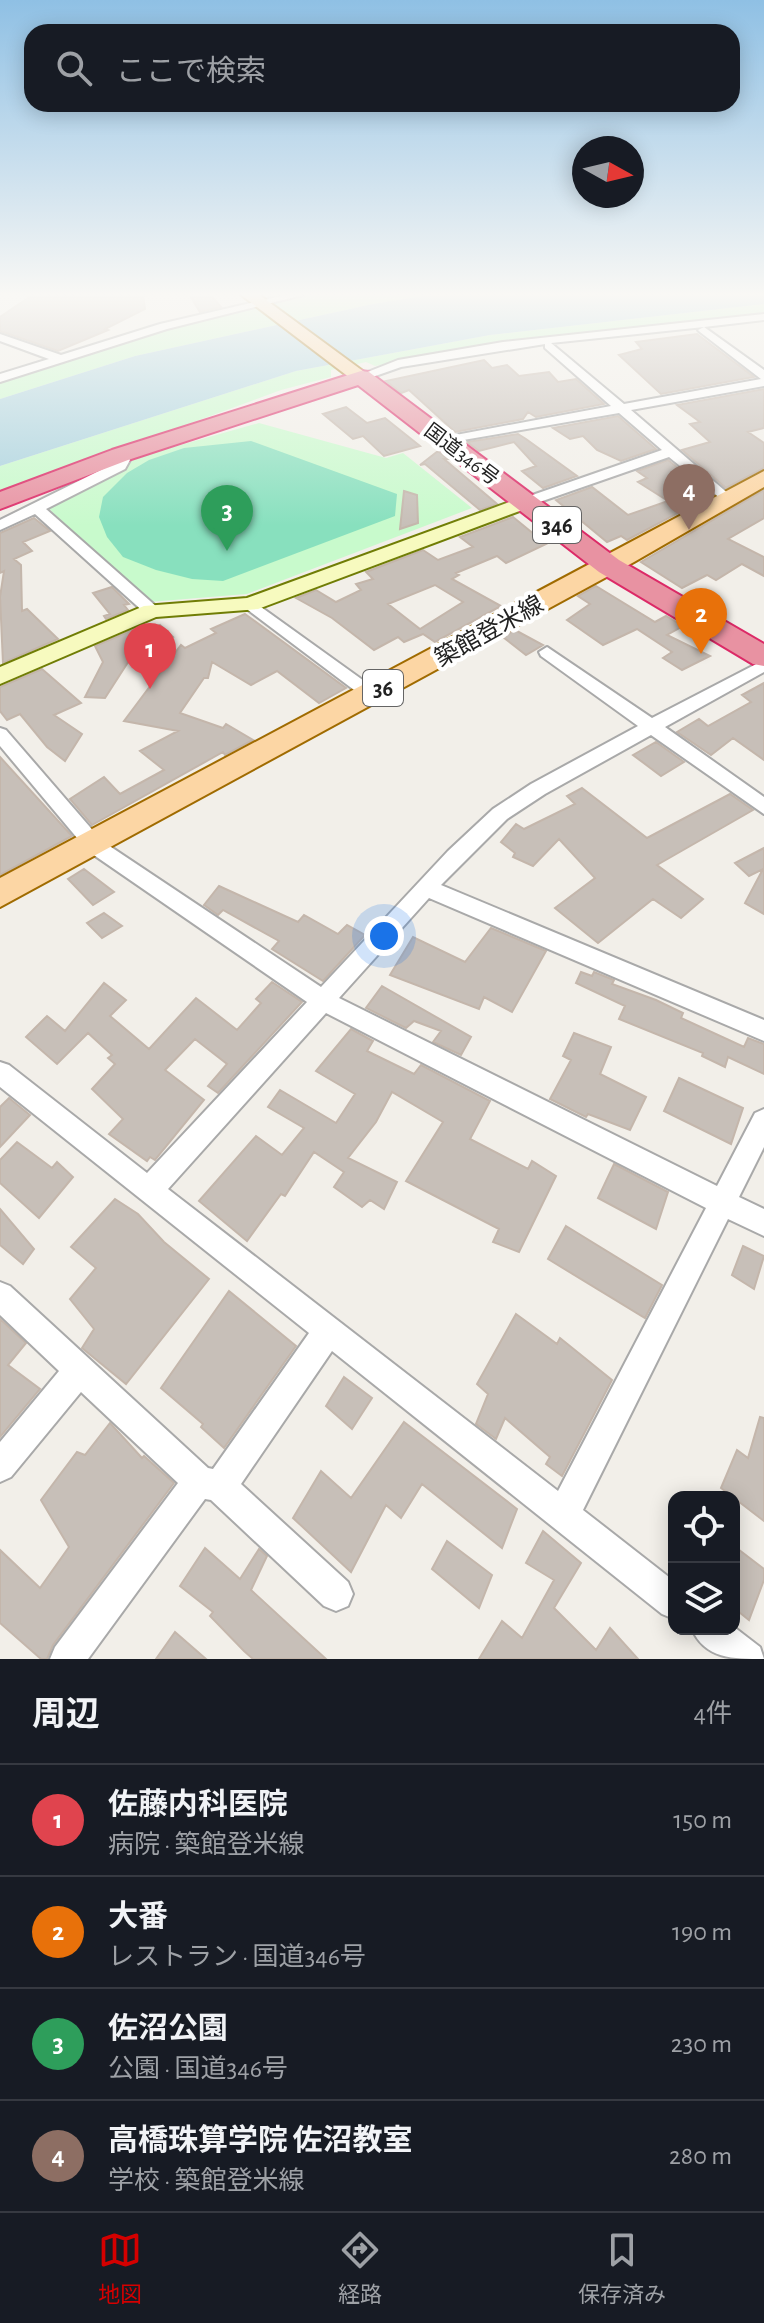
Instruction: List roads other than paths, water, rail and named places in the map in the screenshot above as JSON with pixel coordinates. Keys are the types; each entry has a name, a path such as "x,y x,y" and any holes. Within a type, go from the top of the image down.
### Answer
{"highway":[{"name":"国道346号","path":"358,374 609,566 764,657"},
{"path":"0,501 120,455 358,374"}],"main road":[{"path":"354,371 358,374"},
{"name":"築館登米線","path":"0,894 95,846 764,478"}],"street":[{"path":"0,378 19,371"},
{"path":"358,374 368,371"},
{"path":"358,374 376,371"},
{"path":"578,371 726,499"},
{"path":"445,441 764,382"},
{"path":"0,676 152,611 250,604 672,451"},
{"path":"0,526 120,466 123,460 120,455"},
{"path":"38,509 152,611"},
{"path":"250,604 372,695"},
{"path":"547,652 764,807"},
{"path":"149,1190 426,888 500,814 538,789 764,665"},
{"path":"0,734 95,846 324,1001 764,1223"},
{"path":"426,888 764,1031"},
{"path":"2,1077 668,1597"},
{"path":"562,1517 764,1121"},
{"path":"0,1296 336,1594"},
{"path":"67,1659 327,1333"},
{"path":"0,1466 80,1370"},
{"path":"717,1635 748,1659"}],"water":[{"path":"87,371 295,371 0,466 0,399"}],"place":[{"name":"高橋珠算学院 佐沼教室","path":"689,530"},
{"name":"佐沼公園","path":"227,551"},
{"name":"大番","path":"701,654"},
{"name":"佐藤内科医院","path":"150,689"}]}
